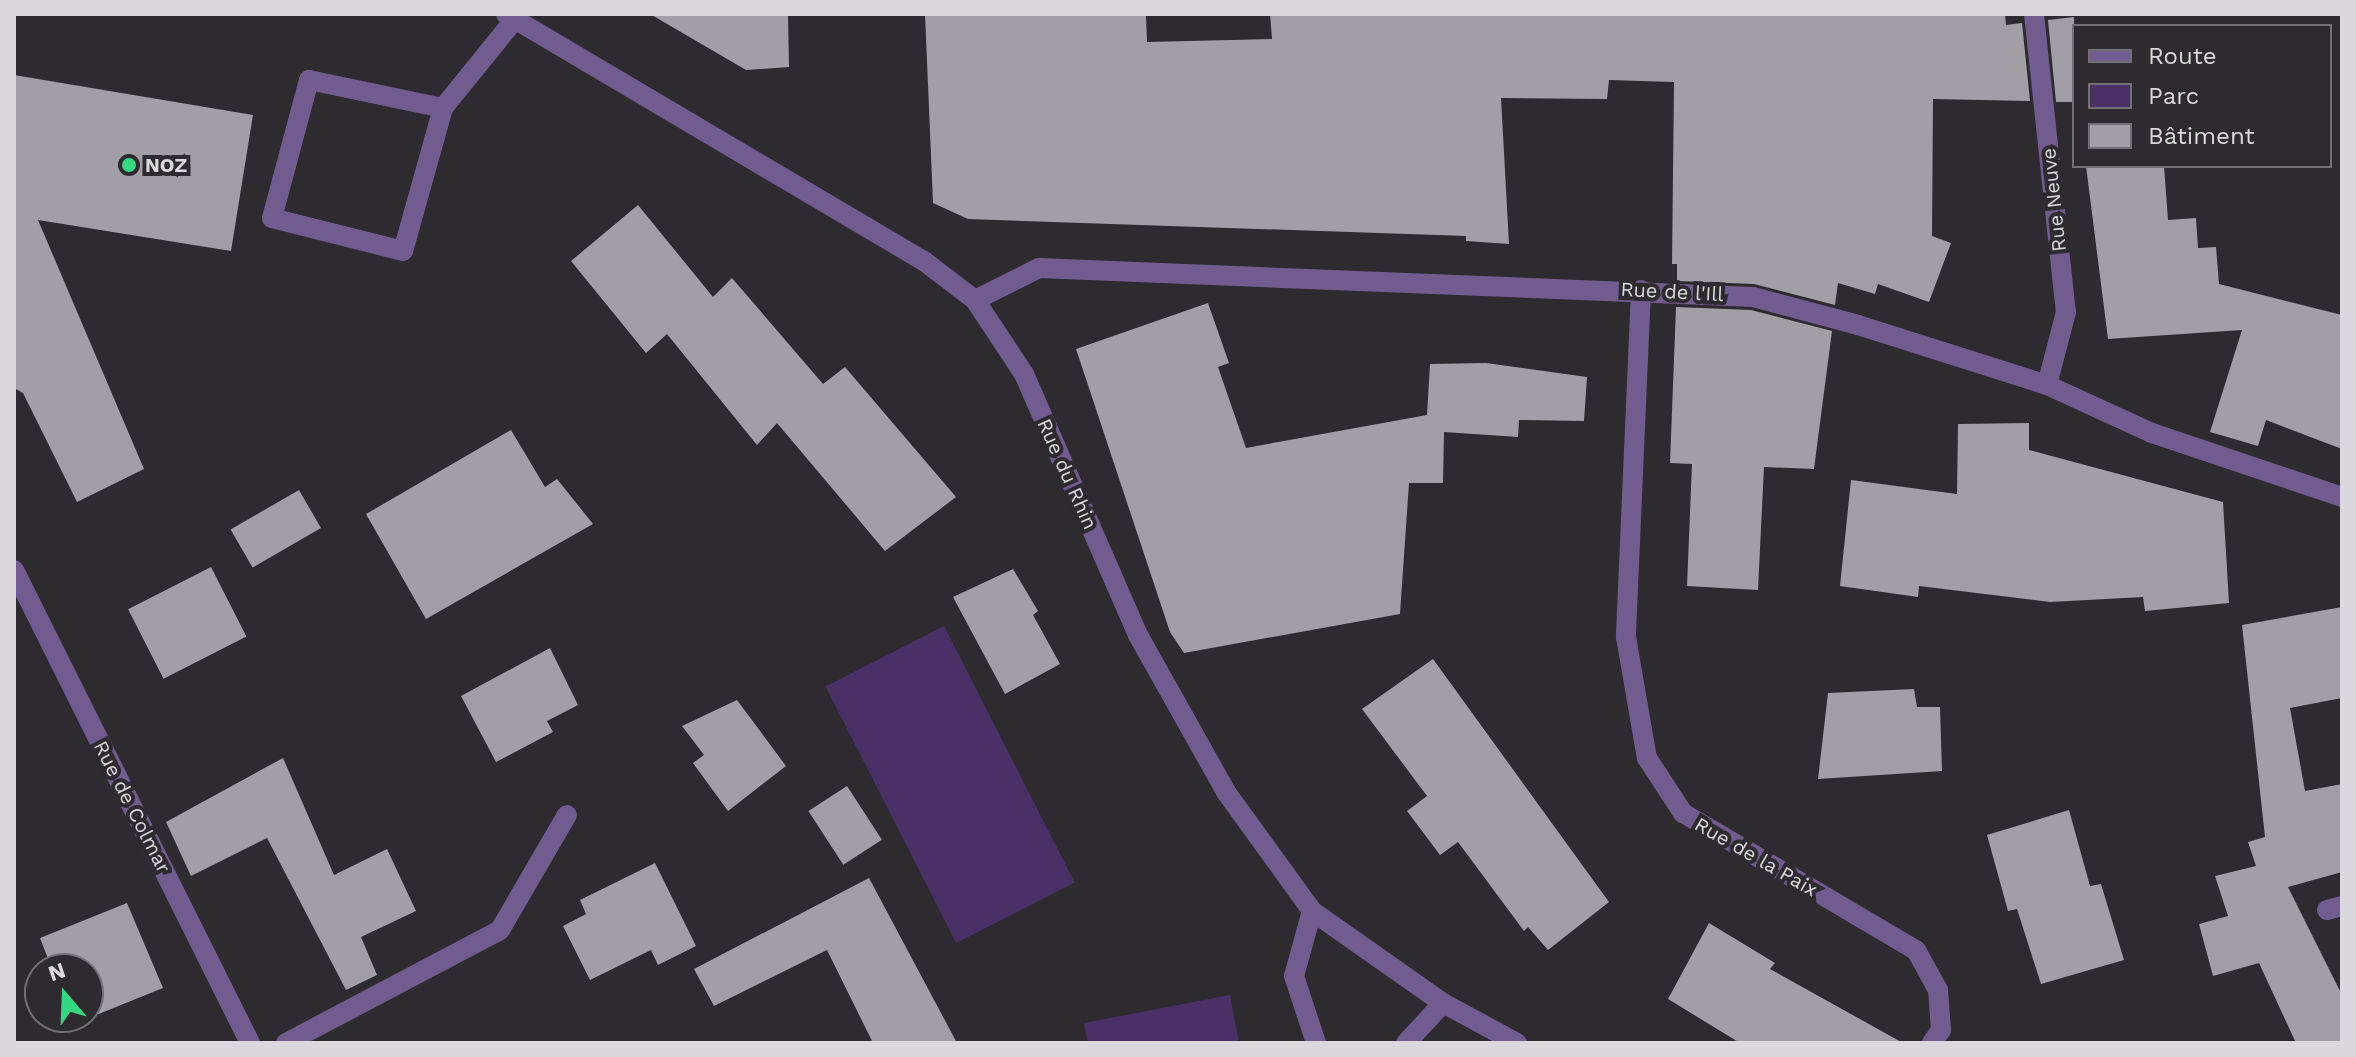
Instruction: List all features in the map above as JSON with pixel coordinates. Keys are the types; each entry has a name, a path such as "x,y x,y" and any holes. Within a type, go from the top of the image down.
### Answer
{"street":[{"name":"Rue Neuve","path":"2034,14 2066,312 2047,385"},
{"path":"443,108 309,80 272,218 403,251 443,108 511,16"},
{"name":"Rue du Rhin","path":"511,16 924,261 975,300 1024,374 1138,635 1226,792 1312,911 1443,1003 1517,1043"},
{"name":"Rue de l'Ill","path":"975,300 1039,268 1641,290 1753,297 1858,325 2047,385 2152,433 2342,497"},
{"name":"Rue de la Paix","path":"1641,290 1626,637 1647,758 1683,813 1916,950 1938,990 1941,1030 1932,1043"},
{"name":"Rue de Colmar","path":"14,570 250,1043"},
{"path":"286,1043 500,930 567,815"},
{"path":"1312,911 1294,976 1316,1043"},
{"path":"1406,1043 1443,1003"}],"green space":[{"path":"944,626 1075,883 956,943 825,686"},
{"path":"1230,995 1239,1043 1088,1043 1084,1023"}],"building":[{"path":"650,14 788,14 789,67 746,70"},
{"path":"925,14 1146,16 1147,42 1272,39 1270,14 2005,14 2006,25 2022,23 2030,101 1933,99 1932,236 1951,243 1929,302 1878,284 1875,294 1838,283 1835,305 1754,284 1677,281 1677,264 1672,264 1674,82 1609,80 1607,99 1501,98 1509,244 1466,241 1466,236 968,219 933,203"},
{"path":"2074,17 2072,102 2056,102 2048,20"},
{"name":"NOZ","path":"14,75 253,115 231,251 38,220 144,469 77,502 23,393 14,388"},
{"path":"2086,168 2164,168 2168,220 2196,218 2198,248 2216,247 2219,284 2342,315 2342,449 2266,420 2258,446 2210,432 2242,330 2108,339"},
{"path":"638,205 713,297 732,278 823,384 845,367 956,497 885,551 777,423 757,445 667,334 646,353 571,261"},
{"path":"1208,303 1229,363 1218,367 1246,448 1427,415 1430,364 1486,363 1587,377 1584,421 1519,420 1518,437 1444,432 1443,483 1409,483 1400,614 1184,653 1170,632 1076,349"},
{"path":"1676,307 1751,310 1832,331 1814,469 1764,467 1758,590 1687,586 1692,464 1670,463"},
{"path":"2029,423 2029,450 2223,502 2229,603 2145,611 2143,597 2050,602 1919,586 1918,597 1840,586 1851,480 1957,494 1958,424"},
{"path":"511,430 545,487 557,479 593,524 426,619 366,514"},
{"path":"299,490 321,528 253,568 231,530"},
{"path":"211,567 246,636 164,679 128,609"},
{"path":"1013,569 1038,611 1033,615 1060,664 1005,694 953,597"},
{"path":"2342,607 2342,698 2290,708 2305,791 2342,784 2342,872 2288,887 2342,995 2342,1043 2296,1043 2259,963 2213,976 2199,924 2228,916 2215,876 2256,866 2248,842 2265,837 2242,625"},
{"path":"550,648 578,705 547,721 553,732 496,762 461,696"},
{"path":"1433,659 1609,902 1548,950 1528,927 1524,931 1458,842 1440,855 1407,811 1427,796 1362,709"},
{"path":"1914,689 1917,707 1940,707 1942,771 1818,779 1828,693"},
{"path":"737,700 786,766 728,811 693,763 704,755 682,726"},
{"path":"283,758 334,875 387,849 416,911 361,937 377,975 346,990 267,838 191,876 166,822"},
{"path":"847,786 882,840 843,865 808,811"},
{"path":"2069,810 2090,886 2101,884 2124,960 2041,984 2017,909 2008,911 1987,835"},
{"path":"655,863 696,946 658,965 651,950 590,980 563,926 586,914 580,900"},
{"path":"869,878 957,1043 873,1043 827,950 714,1006 694,969"},
{"path":"127,903 163,988 104,1012 104,953 46,953 40,938"},
{"path":"1709,923 1775,963 1770,969 1903,1043 1740,1043 1668,999"}],"place":[{"name":"NOZ","path":"129,165"}]}
